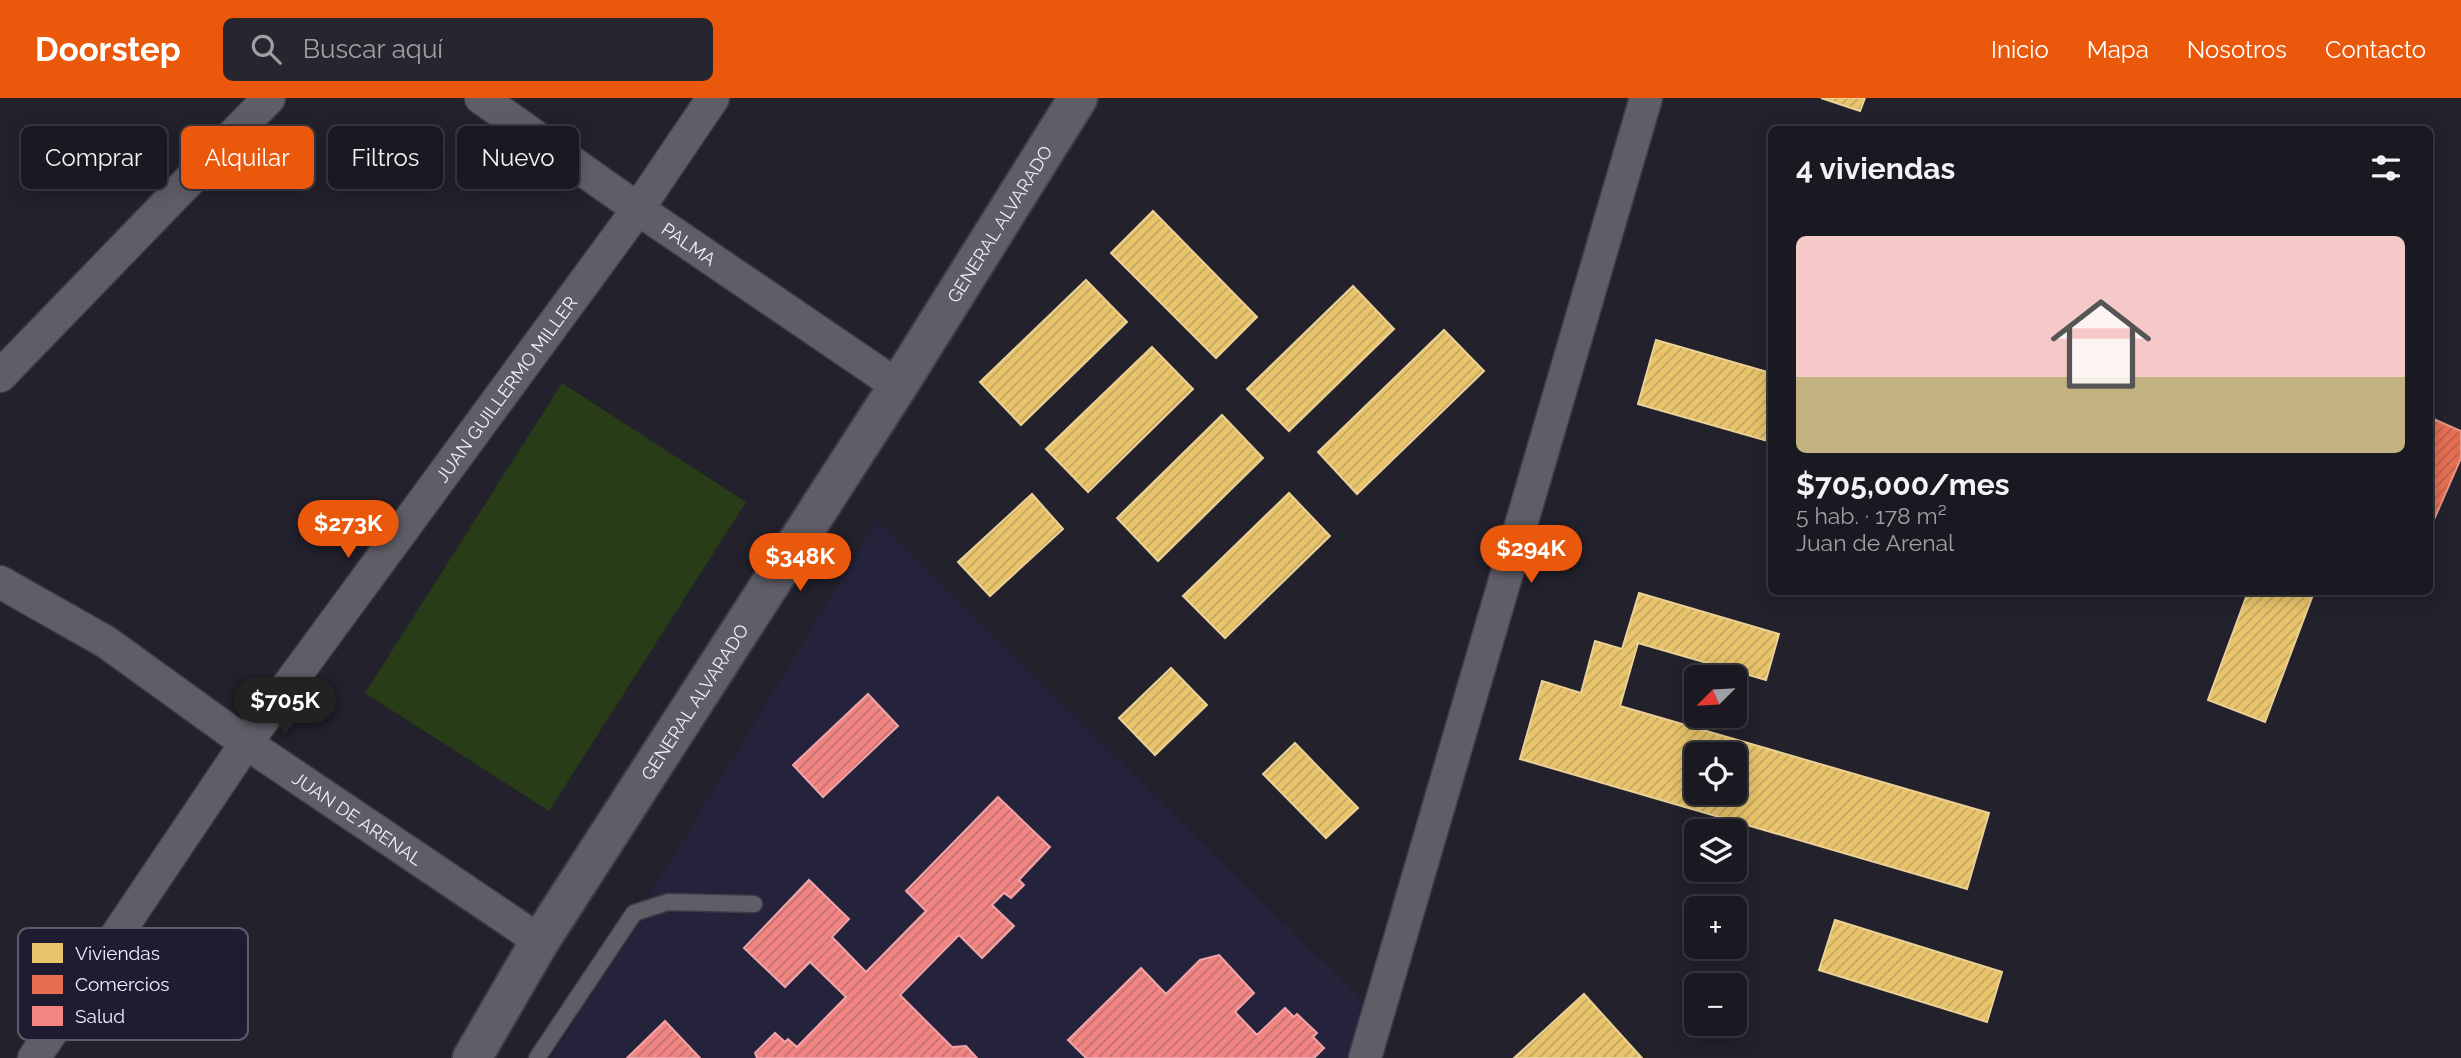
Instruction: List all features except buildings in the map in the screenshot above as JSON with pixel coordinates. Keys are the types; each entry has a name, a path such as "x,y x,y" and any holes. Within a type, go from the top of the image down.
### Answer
{"street":[{"path":"0,376 269,98"},
{"name":"PALMA","path":"481,98 638,209 898,386"},
{"name":"JUAN GUILLERMO MILLER","path":"121,928 246,743 638,209 713,98"},
{"name":"GENERAL ALVARADO","path":"472,1058 540,941 898,386 1078,98"},
{"path":"1365,1058 1646,98"},
{"name":"JUAN DE ARENAL","path":"0,582 106,642 246,743 540,941"},
{"name":"JUAN GUILLERMO MILLER","path":"34,1058 46,1040"}],"lane":[{"path":"537,1058 634,913 668,902 754,904"}],"shaded area":[{"path":"877,521 1369,1007 1354,1058 551,1058"}],"green space":[{"path":"562,383 746,502 549,811 365,693"}]}
